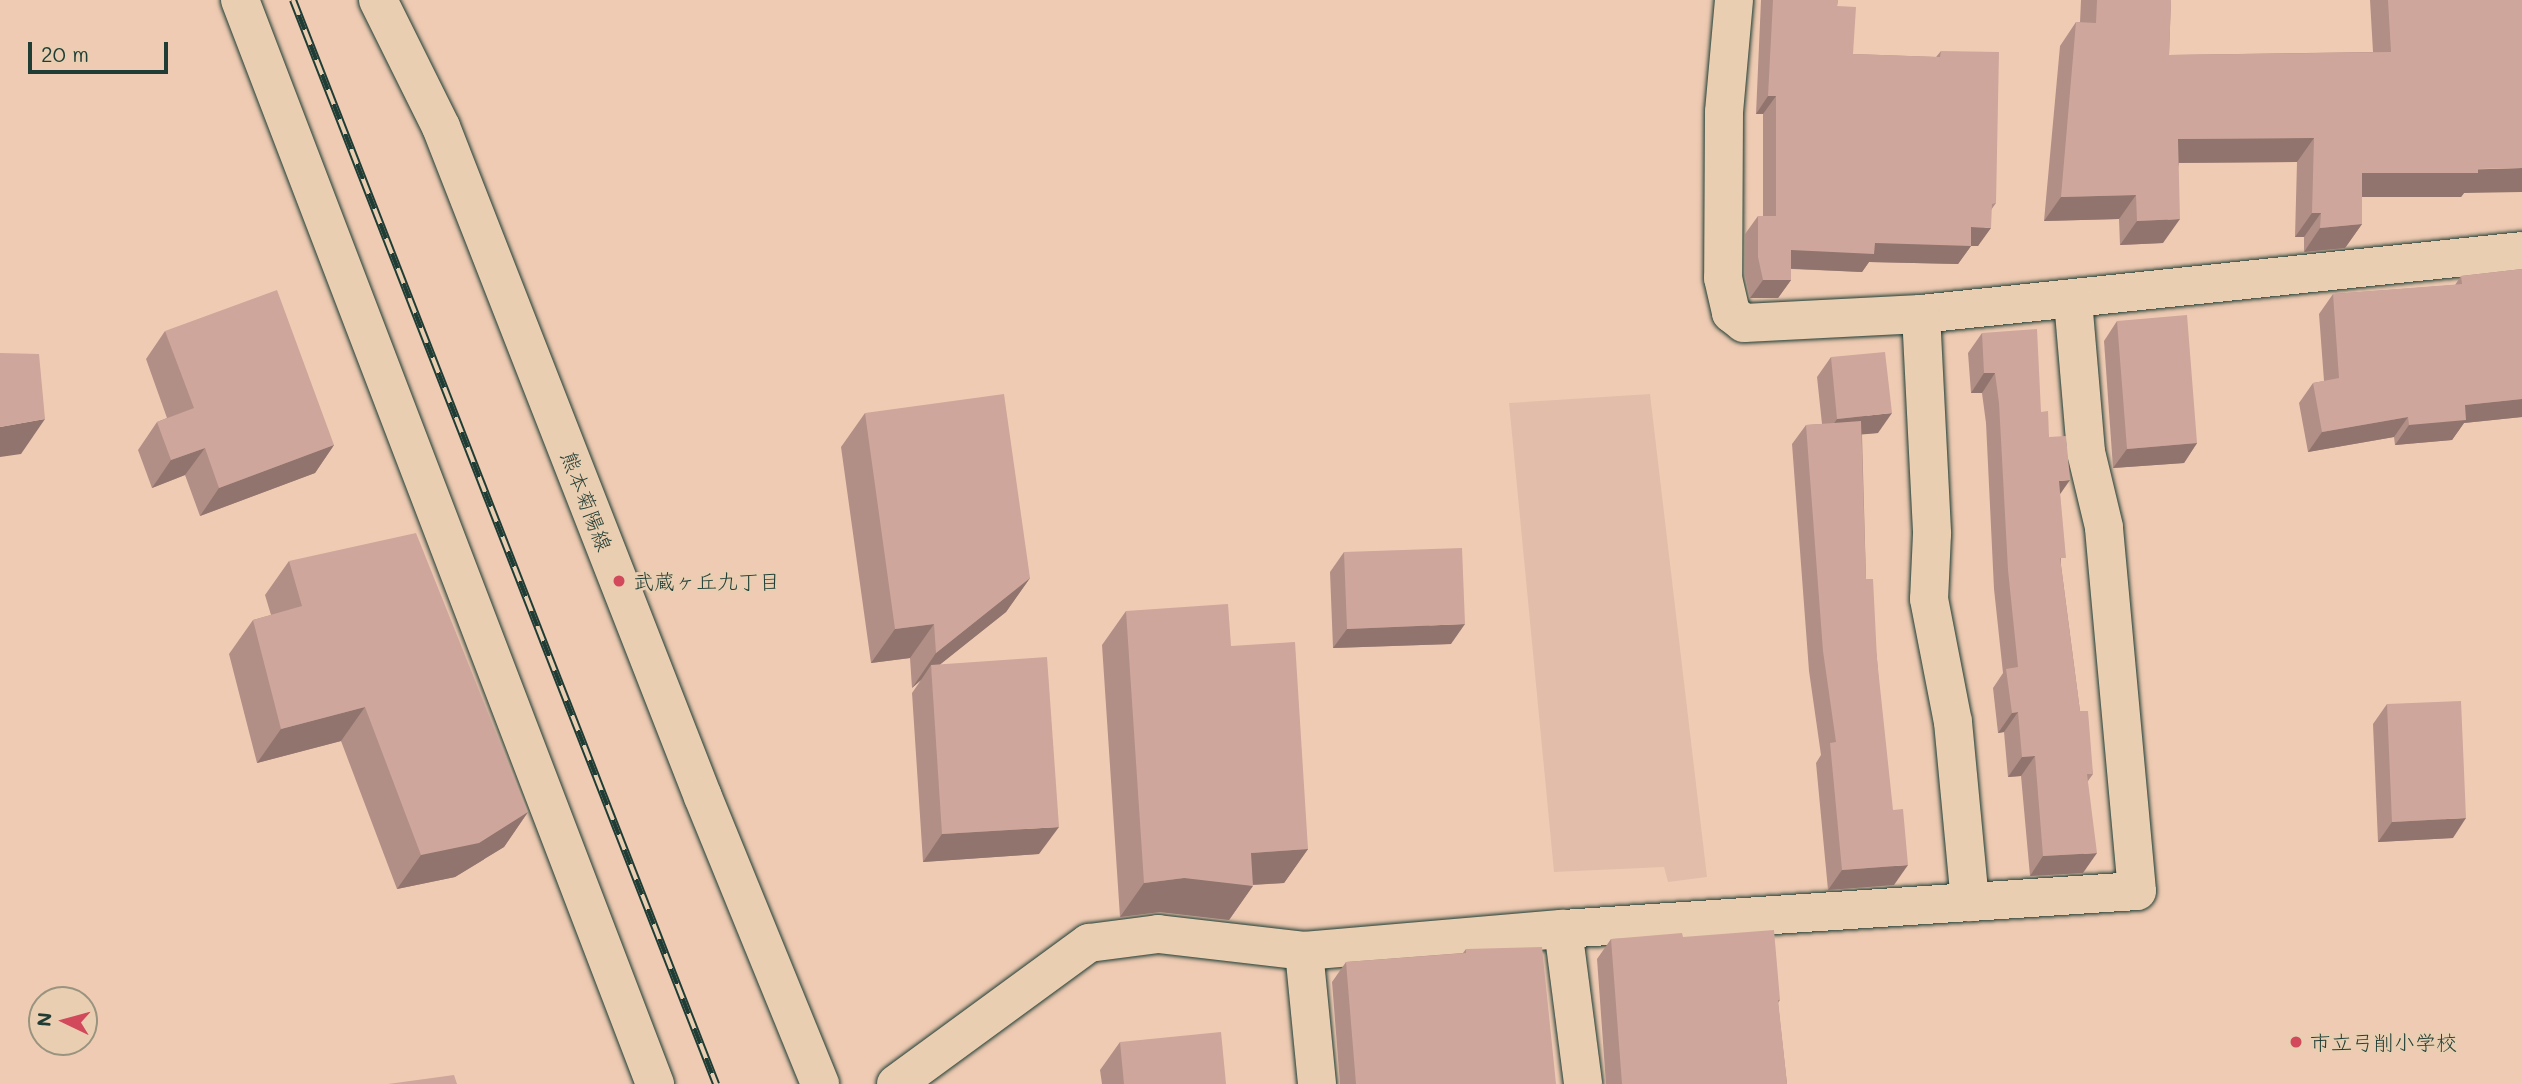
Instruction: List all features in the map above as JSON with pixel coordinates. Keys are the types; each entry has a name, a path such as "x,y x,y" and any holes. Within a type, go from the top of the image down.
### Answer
{"street":[{"path":"240,0 655,1084"},
{"name":"熊本菊陽線","path":"377,0 441,127 703,797 820,1084"},
{"path":"403,0 441,127"},
{"path":"1734,0 1725,79 1723,278 1731,313 1744,323 1921,314 2073,300 2522,251"},
{"path":"896,1084 1089,943 1158,933 1304,951 1563,929 2137,891 2104,527 2086,452 2073,300"},
{"path":"1921,314 1933,534 1929,599 1953,722 1970,902"},
{"path":"1563,929 1583,1084"},
{"path":"1304,951 1317,1084"}],"shaded area":[{"path":"1650,394 1707,877 1668,882 1664,867 1554,872 1509,403"}],"building":[{"path":"1773,0 1838,0 1837,6 1856,7 1853,54 1940,57 1941,51 1999,52 1996,203 1992,204 1991,228 1971,227 1971,246 1875,243 1874,254 1791,250 1791,280 1763,280 1758,257 1758,216 1776,216 1776,96 1768,96"},
{"path":"2097,0 2171,0 2169,55 2391,52 2388,0 2522,0 2522,168 2478,169 2478,173 2362,173 2362,224 2320,228 2321,213 2312,213 2314,138 2178,139 2180,219 2137,221 2136,195 2061,197 2076,22 2096,23"},
{"path":"2522,269 2522,399 2465,405 2466,420 2409,425 2408,417 2322,432 2313,383 2339,378 2333,294 2462,284 2461,276"},
{"path":"277,290 334,445 219,488 205,448 171,460 157,422 194,408 165,331"},
{"path":"2187,315 2197,443 2127,449 2117,321"},
{"path":"2037,329 2041,412 2048,411 2049,437 2066,436 2070,480 2059,481 2066,558 2060,558 2080,711 2088,711 2093,774 2087,774 2097,853 2043,856 2035,756 2022,757 2018,712 2012,713 2006,669 2018,667 2008,570 1999,403 1995,373 1984,373 1982,333"},
{"path":"1885,352 1892,413 1837,419 1831,357"},
{"path":"0,353 39,354 45,419 0,427"},
{"path":"1004,394 1030,578 936,653 934,624 895,629 865,413"},
{"path":"1861,421 1866,579 1873,579 1877,659 1893,810 1903,809 1908,865 1842,870 1830,743 1836,742 1823,651 1806,425"},
{"path":"416,533 528,812 479,843 421,855 365,707 281,729 253,620 302,606 289,561"},
{"path":"1462,548 1465,624 1347,629 1344,552"},
{"path":"1228,604 1231,646 1295,642 1308,849 1251,853 1253,886 1184,878 1144,883 1126,611"},
{"path":"1047,657 1059,827 942,834 931,665"},
{"path":"2461,701 2466,818 2392,822 2387,704"},
{"path":"1774,930 1787,1084 1622,1084 1611,939"},
{"path":"1542,947 1556,1084 1356,1084 1346,962 1466,953 1466,949"},
{"path":"1221,1032 1226,1084 1124,1084 1120,1042"},
{"path":"454,1075 457,1084 388,1084"}],"railway":[{"path":"293,0 716,1084"}],"place":[{"name":"武蔵ヶ丘九丁目","path":"619,581"},
{"name":"市立弓削小学校","path":"2296,1042"}]}
